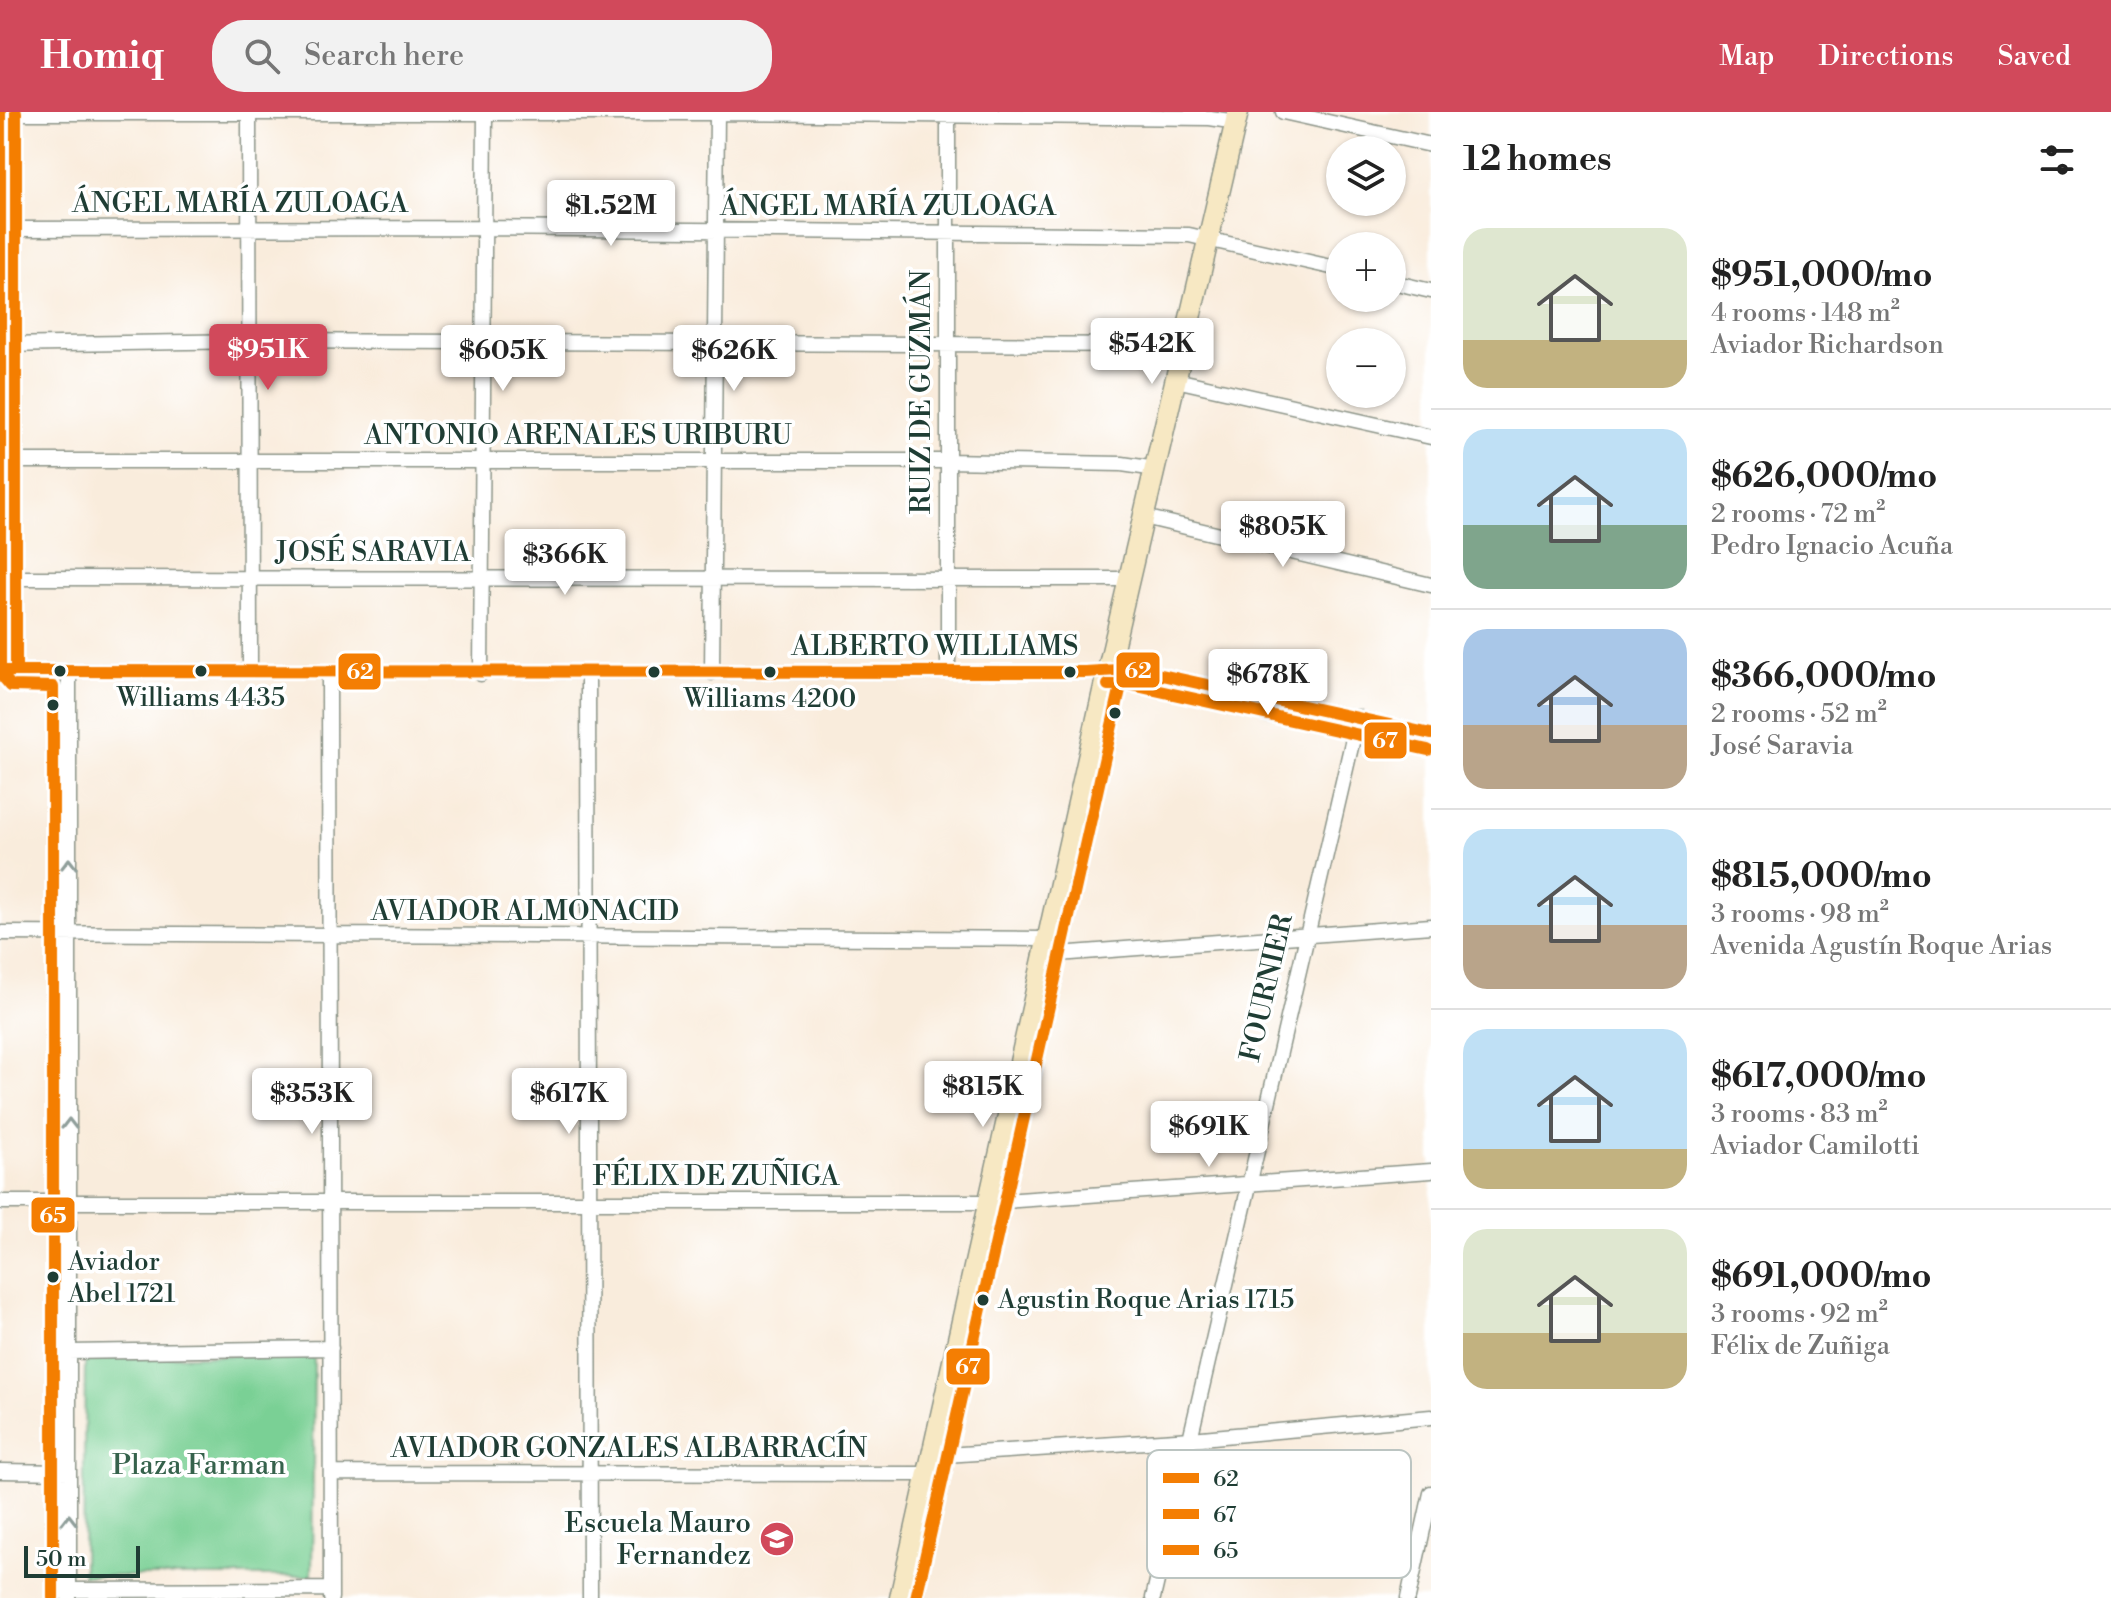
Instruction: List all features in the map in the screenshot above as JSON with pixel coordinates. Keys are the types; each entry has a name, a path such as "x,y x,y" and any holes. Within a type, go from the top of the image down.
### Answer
{"main road":[{"path":"900,1598 1108,669 1237,117"}],"street":[{"path":"712,673 717,112"},
{"path":"8,671 8,461 16,345 16,229 10,113 717,112 1237,117"},
{"path":"1283,112 1431,145"},
{"path":"249,113 250,671"},
{"path":"481,674 485,113"},
{"name":"RUIZ DE GUZMÁN","path":"948,114 948,672"},
{"name":"ÁNGEL MARÍA ZULOAGA","path":"0,229 485,228 1189,235 1326,266"},
{"path":"1406,285 1431,291"},
{"path":"0,345 249,341 1161,345 1182,351"},
{"path":"1176,380 1431,437"},
{"name":"ANTONIO ARENALES URIBURU","path":"8,461 946,461 1122,464 1156,469"},
{"path":"1144,517 1431,585"},
{"name":"JOSÉ SARAVIA","path":"8,578 1129,579"},
{"name":"ALBERTO WILLIAMS","path":"8,671 588,674 1134,669 1431,734"},
{"path":"69,671 69,1594 331,1594 329,674"},
{"path":"588,674 590,1598"},
{"name":"FOURNIER","path":"1188,1450 1358,717"},
{"name":"AVIADOR ALMONACID","path":"0,933 589,936 1047,947 1305,936 1431,926"},
{"name":"FÉLIX DE ZUÑIGA","path":"0,1202 990,1202 1431,1171"},
{"path":"69,1352 331,1348"},
{"name":"AVIADOR GONZALES ALBARRACÍN","path":"331,1473 590,1474 928,1465 1431,1417"},
{"path":"0,1471 68,1472"},
{"path":"1408,1598 1427,1527 1431,1493"},
{"name":"FOURNIER","path":"1153,1598 1158,1578"}],"green space":[{"name":"Plaza Farman","path":"307,1354 314,1359 312,1576 83,1576 85,1358"}],"transit line":[{"name":"65","path":"0,112 0,673 11,686 53,687 53,1598"},
{"name":"62","path":"16,112 16,671"},
{"name":"62","path":"0,671 1085,672 1134,669 1431,734"},
{"name":"67","path":"916,1598 1124,672"},
{"name":"67","path":"1108,685 1132,685 1428,750"}],"place":[{"name":"Williams 4435","path":"201,671"},
{"name":"Williams 4200","path":"770,672"},
{"name":"Aviador Abel 1721","path":"53,1277"},
{"name":"Agustin Roque Arias 1715","path":"983,1300"},
{"name":"Escuela Mauro Fernandez","path":"777,1539"}]}
